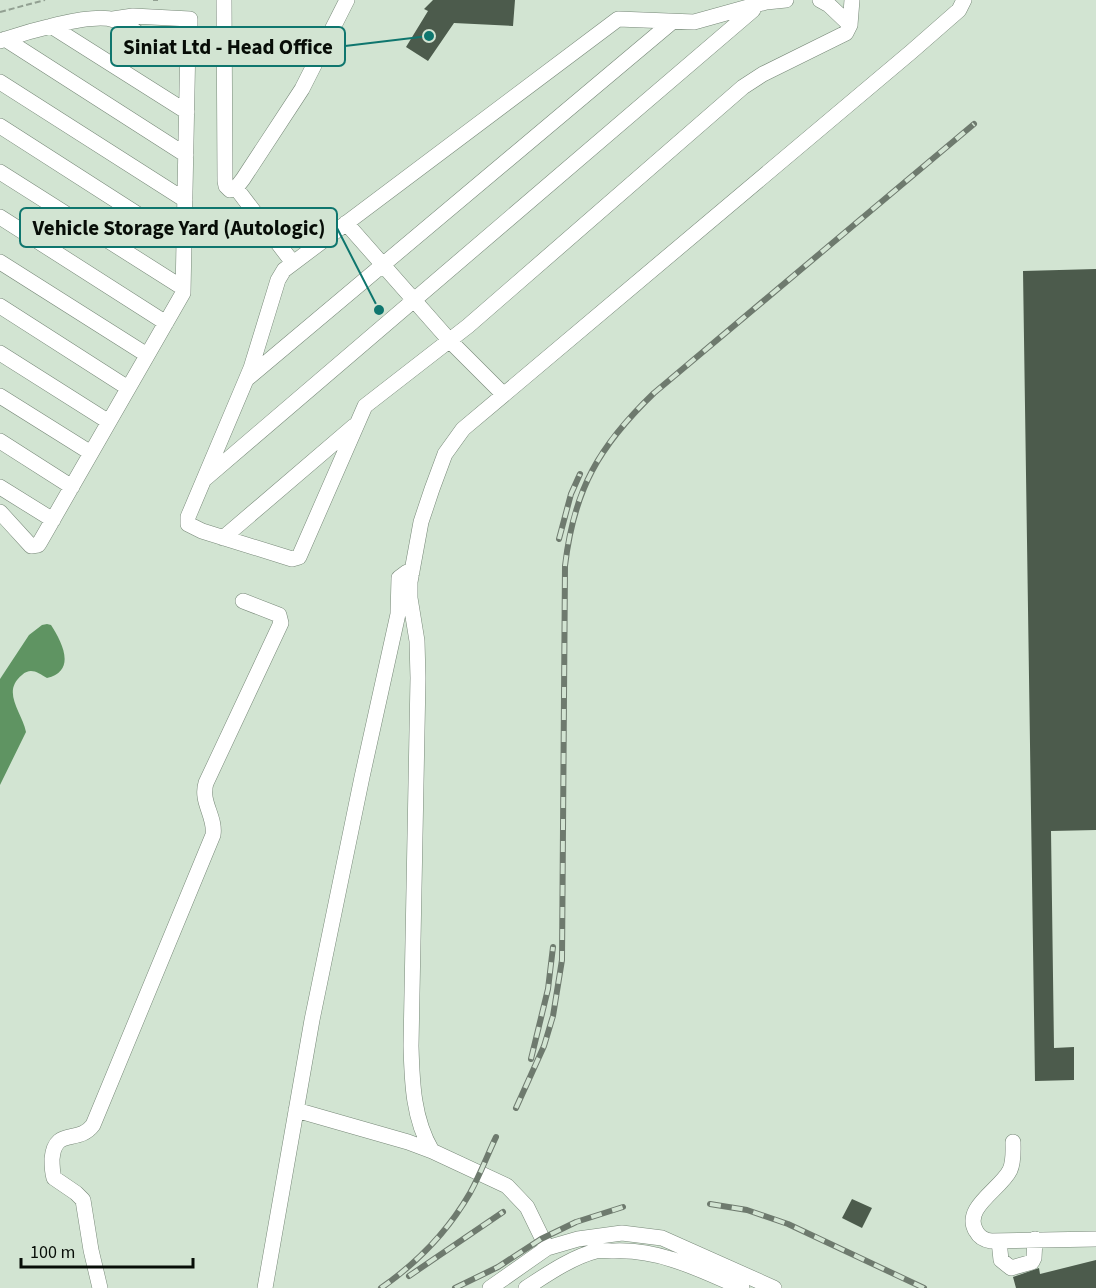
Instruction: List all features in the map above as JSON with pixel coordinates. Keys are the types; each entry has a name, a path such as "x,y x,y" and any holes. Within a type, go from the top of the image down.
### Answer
{"lane":[{"path":"224,0 225,181 227,189 234,190 302,89 347,0"},
{"path":"786,0 766,2 704,20 672,22 622,19 612,22 293,263 278,280 256,354 188,517 188,524 196,529 292,559 299,557 362,410 370,401 450,341 743,87 764,74 843,36 850,25 852,0"},
{"path":"820,0 829,5 850,25"},
{"path":"432,1151 423,1134 417,1113 411,1057 418,678 417,642 410,598 421,522 446,454 463,429 910,52 959,10 964,0"},
{"path":"203,480 415,301 757,6"},
{"path":"0,512 28,543 34,546 40,542 181,297 190,19 133,16 82,20 3,40"},
{"path":"113,19 162,49 167,49 181,40 224,39"},
{"path":"246,380 672,22"},
{"path":"51,26 187,112"},
{"path":"3,40 186,155"},
{"path":"0,82 185,200"},
{"path":"0,126 184,244"},
{"path":"0,172 183,288"},
{"path":"236,188 293,263"},
{"path":"0,217 166,322"},
{"path":"346,223 450,341 503,394"},
{"path":"0,262 147,355"},
{"path":"0,306 128,388"},
{"path":"0,353 109,422"},
{"path":"0,396 91,453"},
{"path":"223,538 356,424"},
{"path":"0,441 72,486"},
{"path":"0,488 53,520"},
{"path":"265,1288 312,1020 398,614 399,578 407,572 412,572"},
{"path":"100,1288 83,1200 54,1178 53,1148 55,1144 64,1139 87,1132 93,1125 213,835 214,827 205,802 204,789 208,776 281,623 279,615 275,612 243,600"},
{"path":"296,1110 408,1142 507,1185 527,1208 547,1248"},
{"path":"1013,1142 1014,1157 1010,1169 997,1188 977,1208 972,1219 972,1225 980,1237 991,1241 1096,1239"},
{"path":"490,1288 547,1248 604,1234 642,1234 689,1249 774,1288"},
{"path":"999,1241 1001,1262 1011,1268 1032,1262 1035,1239"},
{"path":"514,1272 526,1288 569,1263 596,1251 643,1251 680,1262 742,1288"}],"path":[{"path":"0,12 45,0"},
{"path":"153,0 158,0"}],"shaded area":[{"path":"47,624 51,625 59,639 64,663 62,669 47,678 28,671 16,682 13,695 26,732 0,785 0,679 29,635"}],"building":[{"path":"433,0 515,0 513,26 454,23 428,61 406,47 428,11 424,9"},
{"path":"1096,269 1096,830 1051,831 1054,1048 1074,1047 1074,1080 1035,1081 1023,271"},
{"path":"852,1199 872,1208 862,1228 842,1218"},
{"path":"1096,1260 1096,1288 1016,1288 1013,1277 1039,1268 1040,1274"}],"railway":[{"path":"516,1108 544,1046 553,1016 562,960 565,566 575,514 592,470 618,432 654,393 974,124"},
{"path":"559,539 571,494 580,474"},
{"path":"531,1059 548,989 553,947"},
{"path":"381,1288 419,1257 452,1220 474,1186 496,1137"},
{"path":"710,1204 747,1210 788,1224 924,1288"},
{"path":"455,1288 498,1267 541,1239 576,1222 623,1207"},
{"path":"409,1276 503,1212"}],"place":[{"name":"Siniat Ltd - Head Office","path":"429,36"},
{"name":"Vehicle Storage Yard (Autologic)","path":"379,310"}]}
